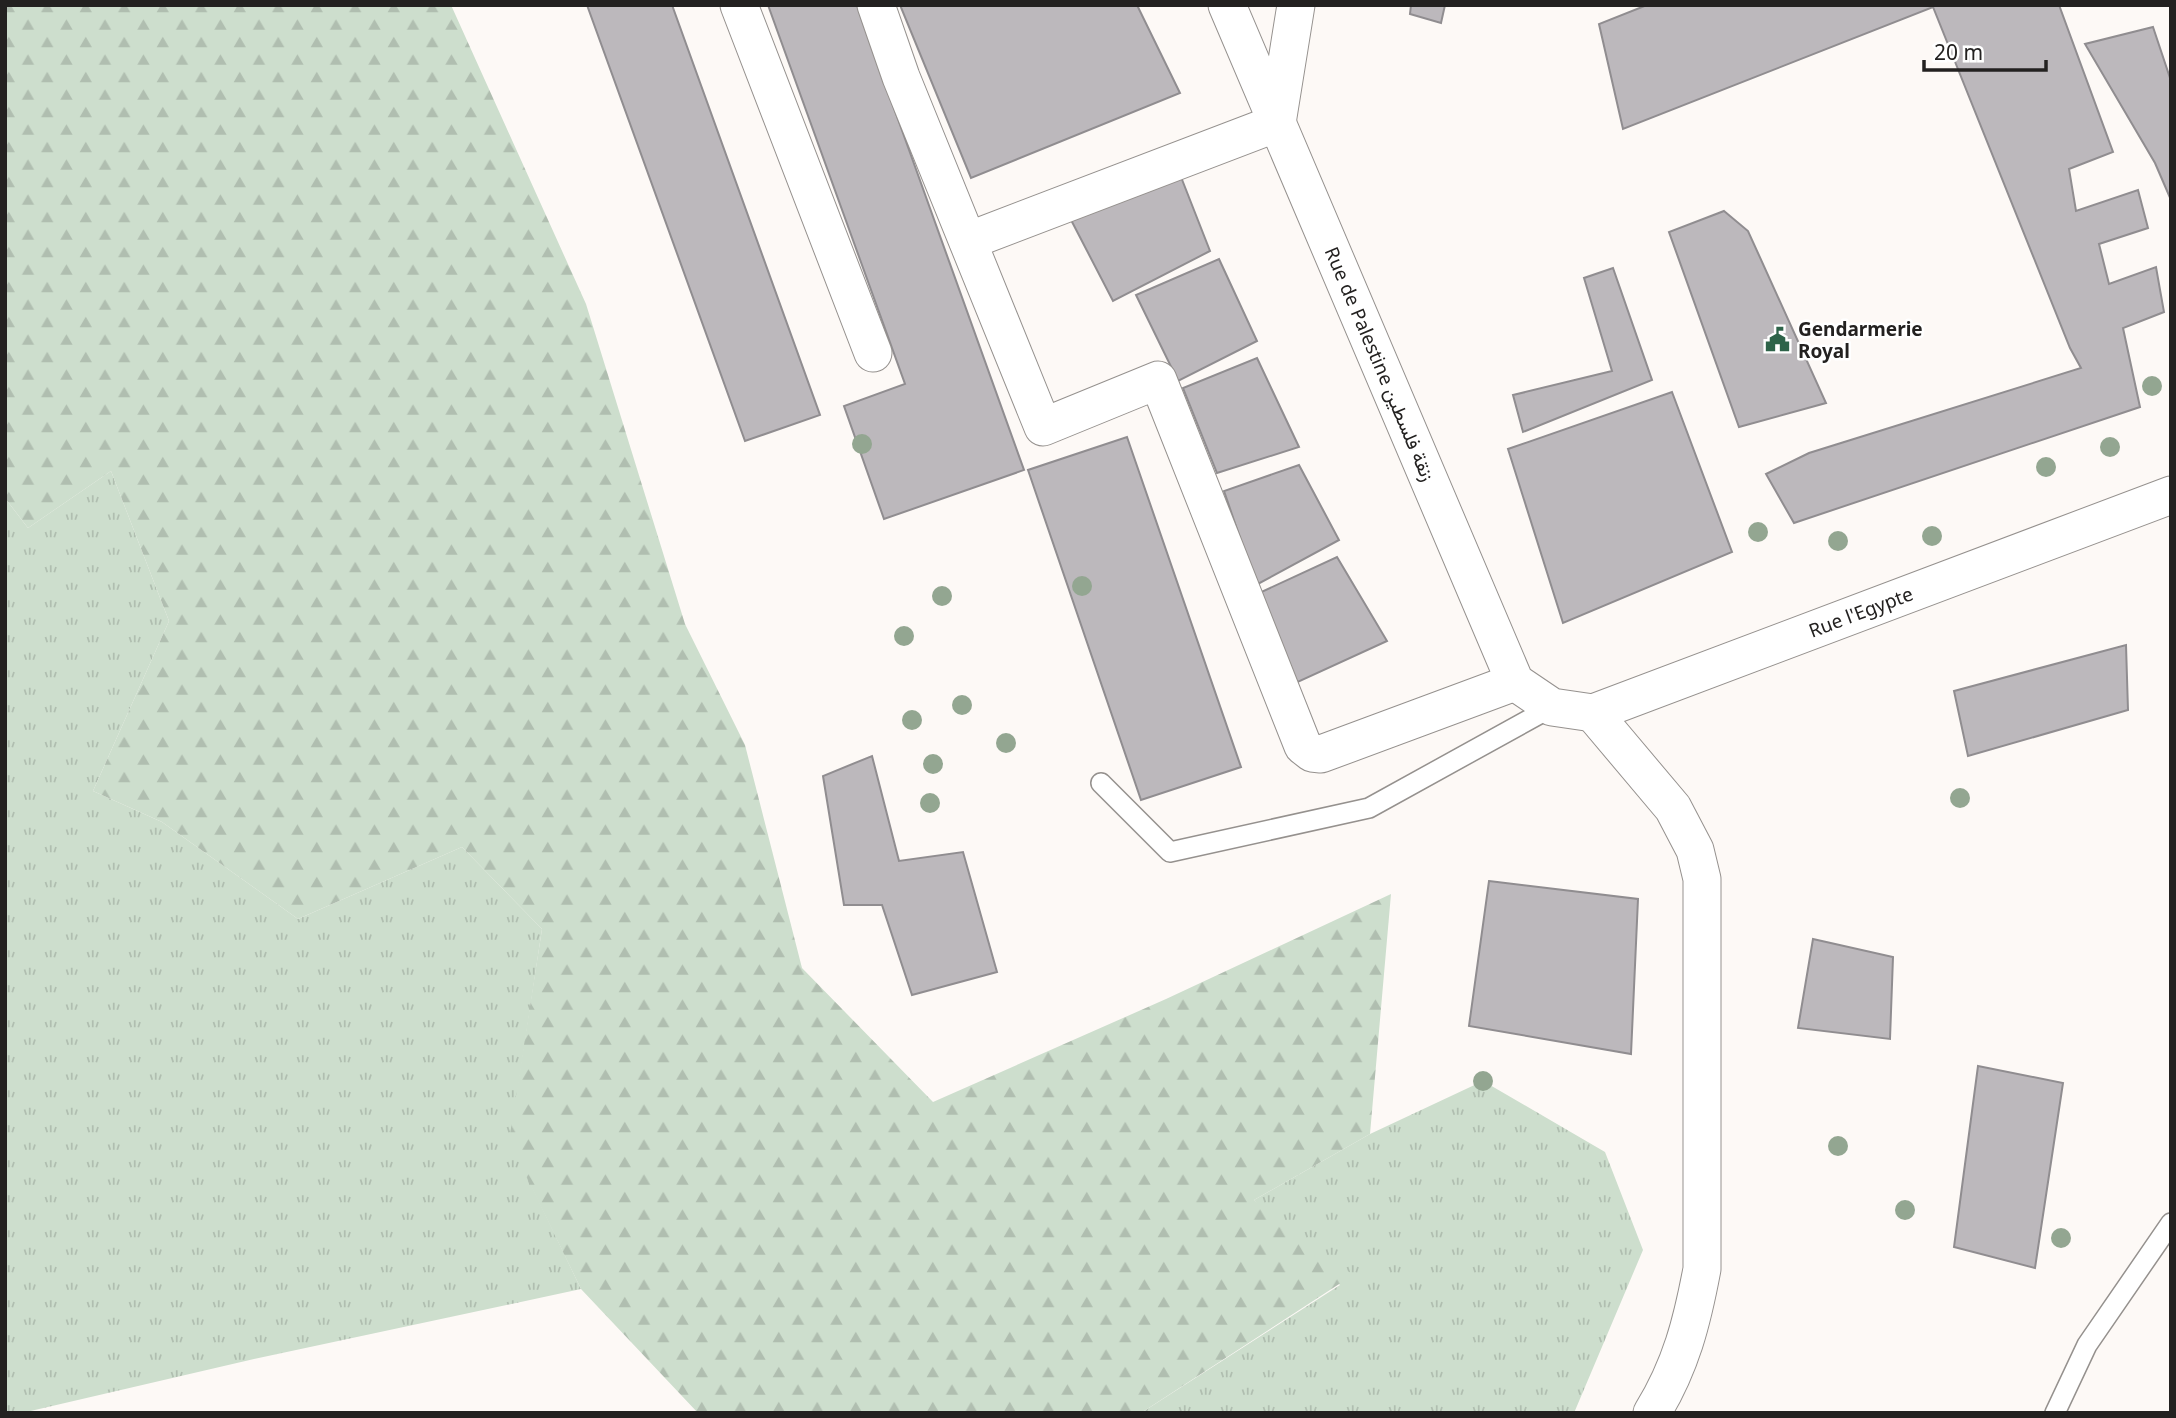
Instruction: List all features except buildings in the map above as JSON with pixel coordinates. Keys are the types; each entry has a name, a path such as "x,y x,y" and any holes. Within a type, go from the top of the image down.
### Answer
{"street":[{"path":"738,5 873,353"},
{"path":"876,5 901,77 1043,427 1158,380 1303,746 1321,754 1515,682 1552,707"},
{"name":"Rue de Palestine زنقة فلسطين","path":"1227,5 1515,682"},
{"path":"968,241 1277,122 1296,5"},
{"name":"Rue l'Egypte","path":"1552,707 1593,713 2169,497"},
{"path":"1593,713 1673,808 1695,850 1702,879 1702,1269 1693,1320 1675,1373 1652,1413"}],"lane":[{"path":"1101,783 1170,852 1368,808 1552,707"},
{"path":"2055,1413 2087,1345 2171,1223"}],"green space":[{"path":"5,5 451,5 586,304 685,624 745,745 802,968 933,1102 1166,999 1391,894 1370,1134 1254,1200 1353,1275 1141,1413 698,1413 581,1289 509,1141 542,929 462,847 298,919 162,822 93,791 169,621 111,471 28,528 5,498"},
{"path":"111,471 169,621 93,791 162,822 298,919 462,847 542,929 510,1141 581,1289 254,1359 22,1413 5,1413 5,498 28,528"},
{"path":"1483,1081 1605,1152 1643,1250 1574,1413 1141,1413 1340,1285 1254,1200 1370,1134"}],"place":[{"name":"Gendarmerie Royal","path":"1778,340"}]}
